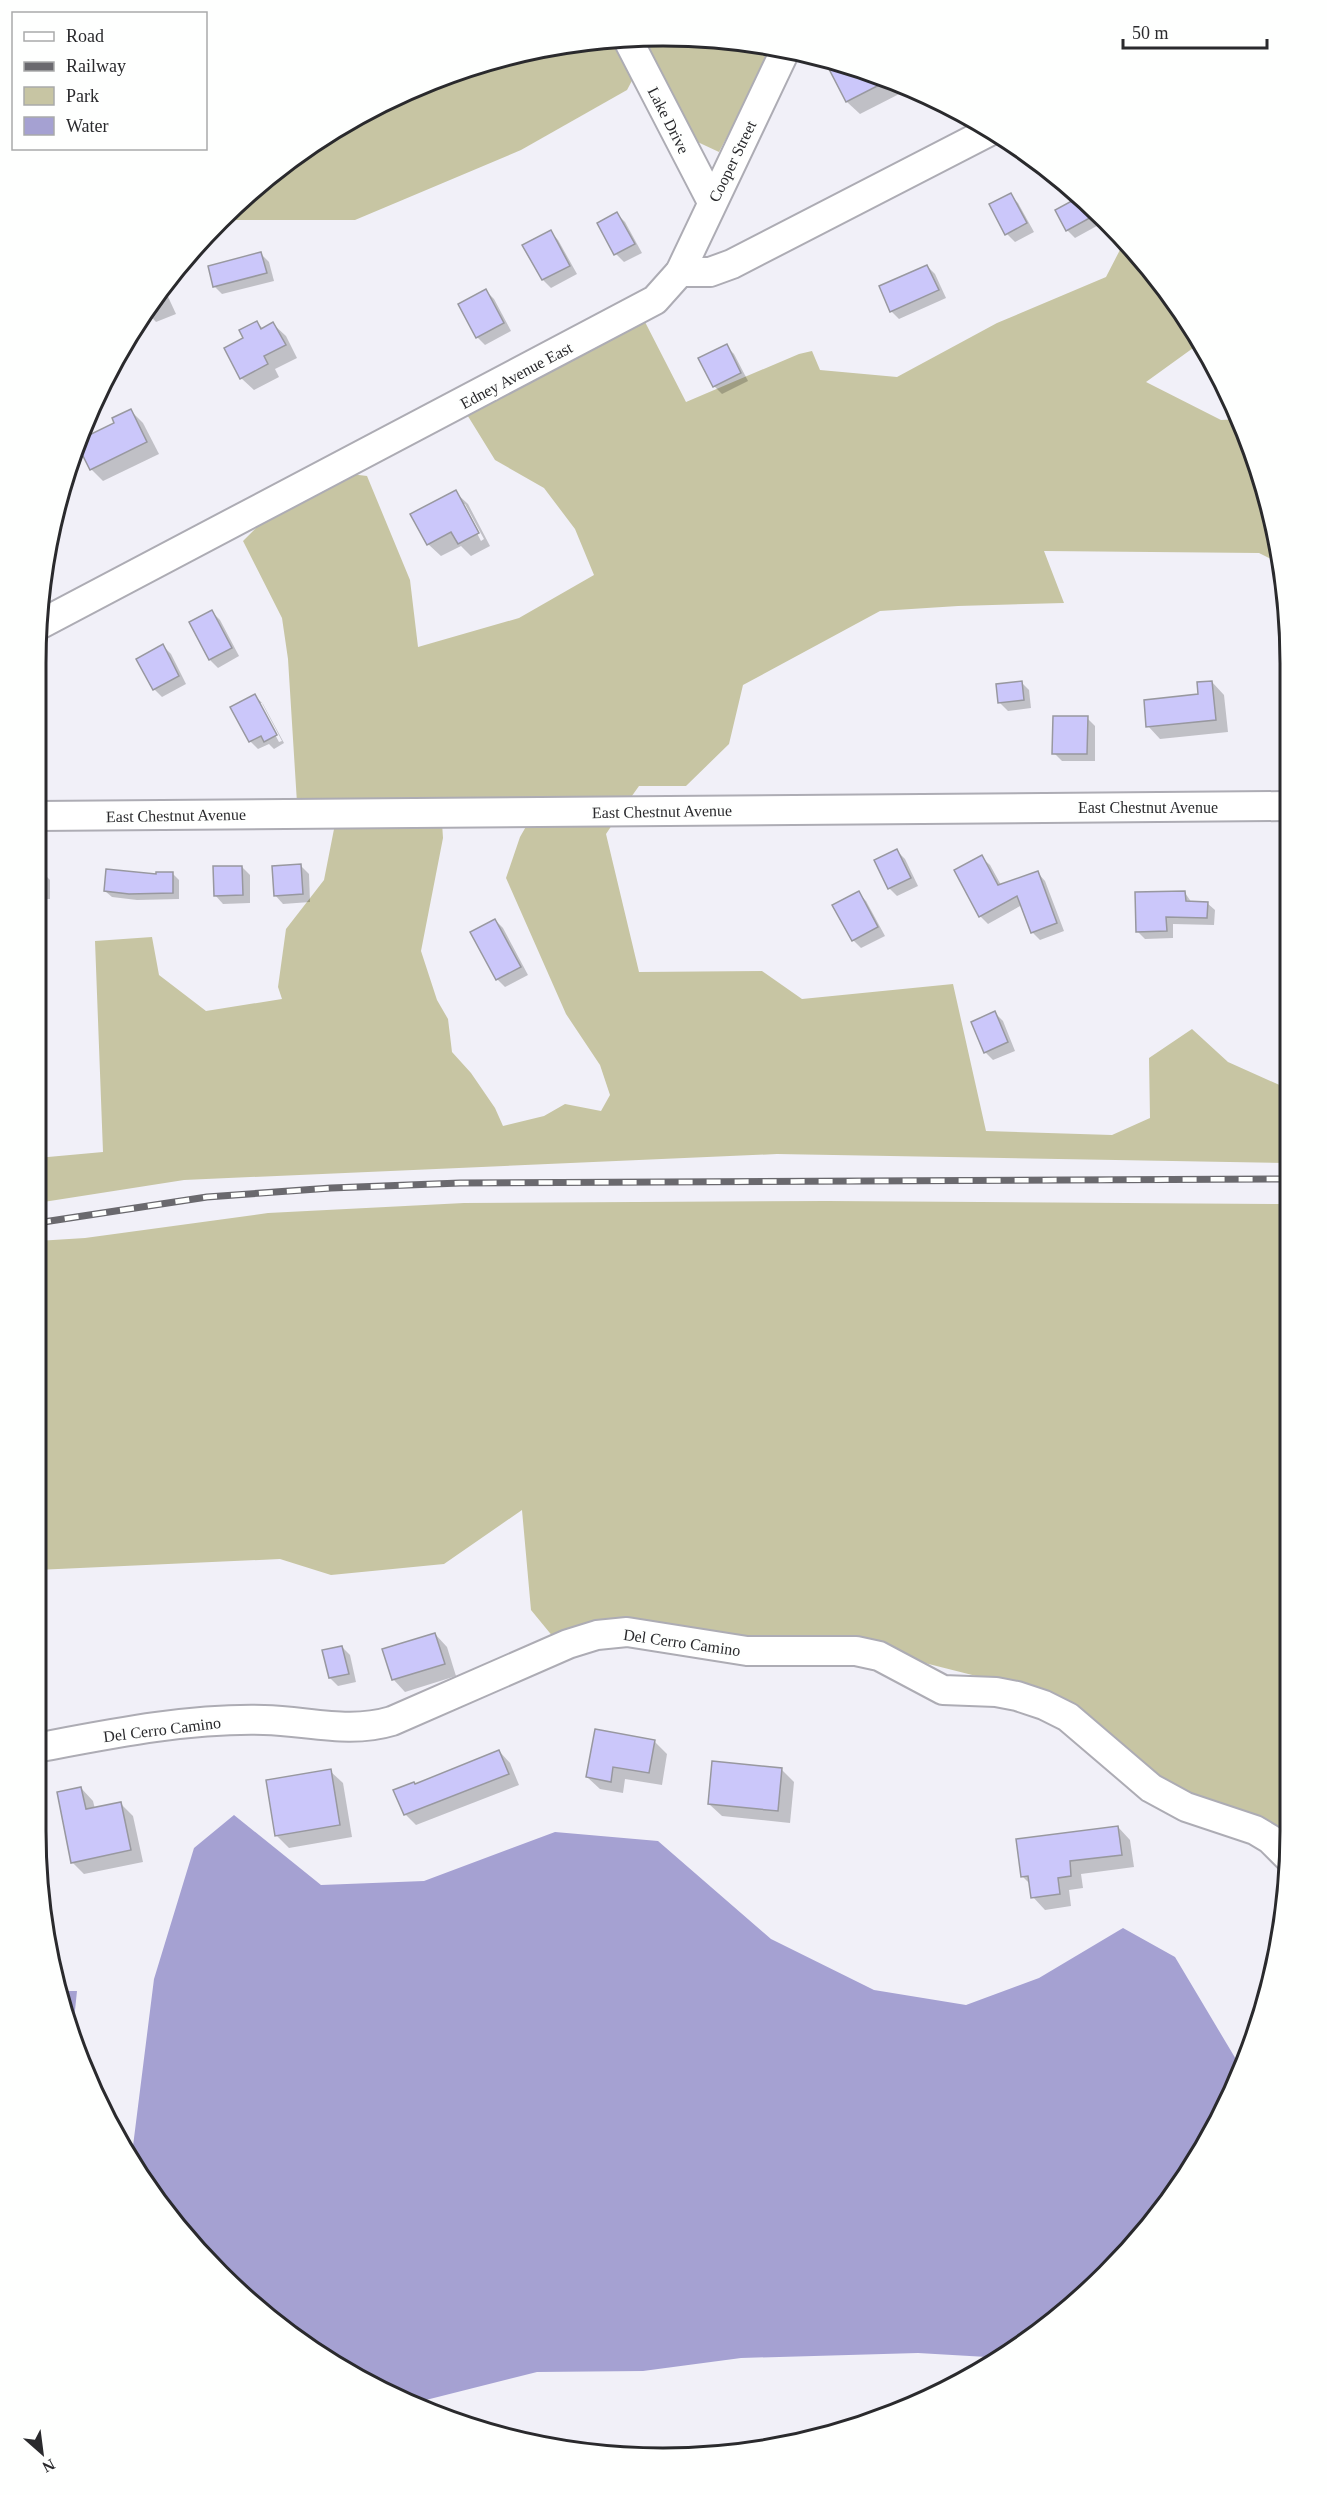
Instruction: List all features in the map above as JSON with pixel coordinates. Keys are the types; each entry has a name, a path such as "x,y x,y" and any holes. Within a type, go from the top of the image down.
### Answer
{"street":[{"name":"Lake Drive","path":"632,48 712,202"},
{"name":"Cooper Street","path":"680,272 782,58"},
{"path":"680,272 710,272 732,264 982,135"},
{"name":"Edney Avenue East","path":"48,620 647,306 666,290 680,272"},
{"name":"East Chestnut Avenue","path":"46,816 1280,806"},
{"name":"Del Cerro Camino","path":"46,1746 188,1723 264,1720 353,1728 372,1727 392,1721 568,1644 597,1635 627,1632 747,1651 856,1651 879,1656 942,1690 996,1692 1044,1705 1068,1717 1151,1788 1186,1807 1255,1830 1270,1839 1280,1849"}],"green space":[{"path":"643,47 704,48 770,56 719,152 689,138"},
{"path":"622,48 635,75 627,90 521,150 355,220 235,220 288,174 321,150 355,129 427,93 465,79 543,58"},
{"path":"1120,249 1153,288 1193,348 1146,382 1221,420 1230,420 1248,465 1271,559 1259,553 1044,551 1064,603 880,611 743,685 729,744 686,786 639,786 629,800 297,803 288,659 282,618 243,541 264,520 351,474 367,476 410,580 418,647 519,618 594,575 575,529 544,488 495,460 466,413 644,320 686,402 799,354 812,351 820,370 897,377 997,323 1106,277"},
{"path":"614,822 606,834 639,972 762,971 802,999 953,984 986,1131 1112,1135 1150,1118 1149,1058 1192,1029 1228,1062 1280,1085 1280,1163 777,1154 184,1180 46,1202 46,1157 103,1152 95,941 152,937 159,975 206,1011 282,999 278,987 286,929 324,880 335,824 442,823 443,838 421,951 437,1000 448,1019 452,1052 471,1073 495,1108 503,1126 544,1116 565,1104 601,1111 610,1095 600,1065 566,1014 506,878 520,837 528,823"},
{"path":"827,1201 1280,1204 1280,1840 1192,1798 992,1680 901,1657 554,1638 531,1610 522,1510 444,1564 331,1575 280,1559 46,1570 46,1240 85,1238 268,1213 464,1203"}],"water":[{"path":"234,1815 321,1885 424,1881 555,1832 658,1841 771,1939 874,1990 966,2005 1039,1978 1123,1928 1175,1957 1237,2061 1217,2104 1177,2174 1127,2238 1100,2268 1070,2295 1039,2321 987,2357 918,2353 741,2358 643,2371 537,2372 424,2401 355,2366 321,2345 257,2295 227,2268 174,2207 133,2146 154,1979 194,1848"},
{"path":"68,1991 77,1991 75,2014"}],"building":[{"path":"829,70 879,85 846,102"},
{"path":"1011,193 1027,223 1005,235 989,204"},
{"path":"1071,201 1090,218 1066,231 1055,210"},
{"path":"617,212 635,244 614,255 597,223"},
{"path":"551,230 570,266 542,280 522,245"},
{"path":"261,252 267,273 213,287 208,266"},
{"path":"927,265 939,290 890,312 879,286"},
{"path":"486,289 504,323 476,338 458,304"},
{"path":"257,321 261,329 273,322 286,345 264,356 268,364 240,379 224,348 243,338 239,330"},
{"path":"727,344 741,373 713,387 698,358"},
{"path":"131,409 147,442 90,470 83,455 90,434 114,423 112,418"},
{"path":"456,490 479,533 458,544 451,532 427,545 410,514"},
{"path":"212,610 232,648 209,660 189,622"},
{"path":"163,644 179,676 153,690 136,659"},
{"path":"1022,681 1024,700 998,703 996,684"},
{"path":"1212,681 1216,720 1146,727 1144,700 1198,694 1197,682"},
{"path":"255,694 277,735 264,742 261,736 249,742 230,707"},
{"path":"1053,716 1088,716 1087,754 1052,754"},
{"path":"897,849 911,878 888,889 874,860"},
{"path":"982,855 998,885 1038,871 1057,923 1031,933 1017,896 979,917 954,870"},
{"path":"301,864 303,894 274,896 272,866"},
{"path":"213,866 242,866 243,895 214,896"},
{"path":"106,869 156,874 156,872 173,872 173,893 129,894 104,891"},
{"path":"859,891 878,927 852,941 832,905"},
{"path":"1185,891 1186,901 1208,902 1207,918 1166,917 1167,931 1136,932 1135,892"},
{"path":"495,919 521,967 496,980 470,932"},
{"path":"995,1011 1008,1042 984,1053 971,1022"},
{"path":"435,1633 445,1664 392,1680 382,1649"},
{"path":"342,1646 349,1674 329,1678 322,1650"},
{"path":"595,1729 655,1740 649,1773 613,1767 611,1782 586,1777"},
{"path":"499,1750 509,1774 404,1815 393,1790 414,1782 415,1784"},
{"path":"712,1761 782,1768 778,1811 708,1804"},
{"path":"331,1769 340,1825 275,1836 266,1780"},
{"path":"81,1787 86,1809 121,1802 131,1850 71,1863 57,1792"},
{"path":"1118,1826 1122,1855 1070,1861 1071,1876 1058,1878 1060,1894 1031,1898 1028,1876 1021,1877 1016,1839"}],"railway":[{"path":"46,1222 207,1197 331,1188 460,1183 1280,1179"}]}
